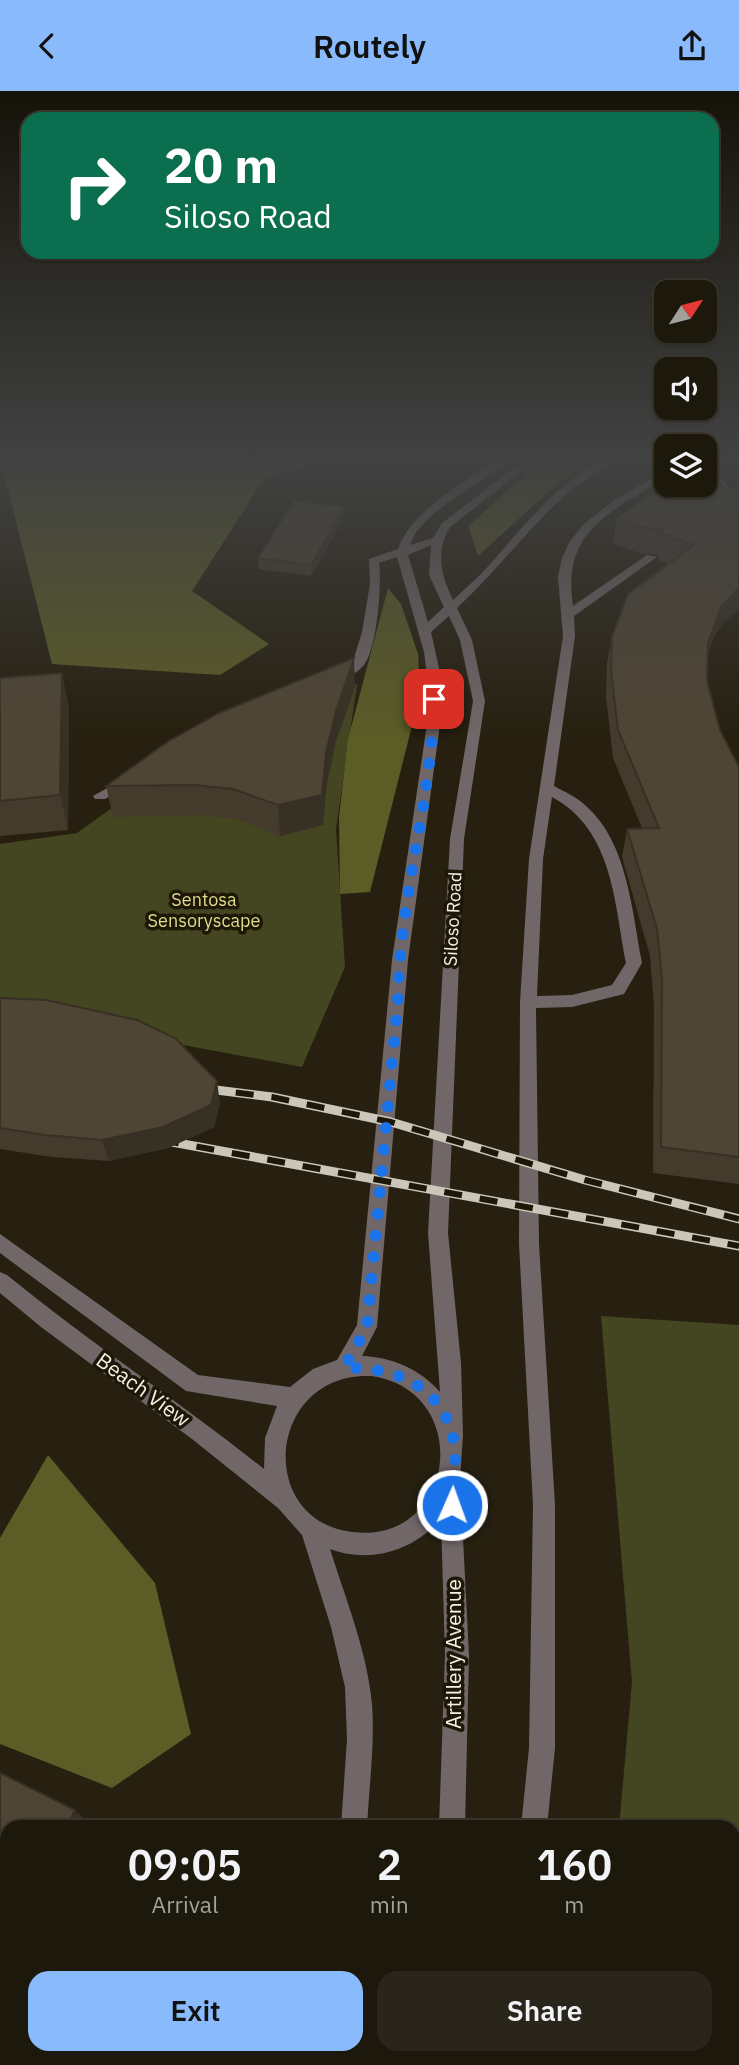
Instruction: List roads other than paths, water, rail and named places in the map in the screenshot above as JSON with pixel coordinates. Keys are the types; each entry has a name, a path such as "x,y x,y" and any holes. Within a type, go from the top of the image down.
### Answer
{"street":[{"path":"325,683 337,679 359,663 376,584 373,561 401,550"},
{"path":"344,1368 367,1327 398,1000 398,954 433,737 434,681 406,573 402,555 404,550"},
{"name":"Siloso Road","path":"436,550 435,575 466,640 479,701 457,839 438,1233 450,1363 452,1435"},
{"path":"423,633 485,576 506,550"},
{"path":"535,1820 542,1748 544,1505 529,1244 528,1002 536,859 570,613 564,579 566,560 571,550"},
{"path":"570,613 651,557"},
{"path":"100,796 141,773"},
{"path":"528,1002 572,1001 618,991 634,963 615,873 599,834 583,810 546,787"},
{"name":"Beach View","path":"0,1242 194,1384 294,1398"},
{"name":"Beach View","path":"0,1282 48,1321 200,1432 285,1501"},
{"name":"Artillery Avenue","path":"451,1480 439,1505 419,1525 394,1538 365,1544 337,1540 311,1527 296,1515 285,1501 275,1475 273,1448 278,1421 294,1398 317,1379 344,1368 372,1367 399,1374 415,1384 441,1409 452,1435 455,1458 451,1480 457,1655 452,1820"},
{"name":"Artillery Avenue","path":"311,1527 350,1653 358,1688 359,1733 354,1820"}],"railway":[{"path":"200,1088 272,1097 391,1122 585,1180 739,1219"},
{"path":"161,1140 739,1246"}],"park label":[{"name":"Sentosa Sensoryscape","path":"204,910"}]}
